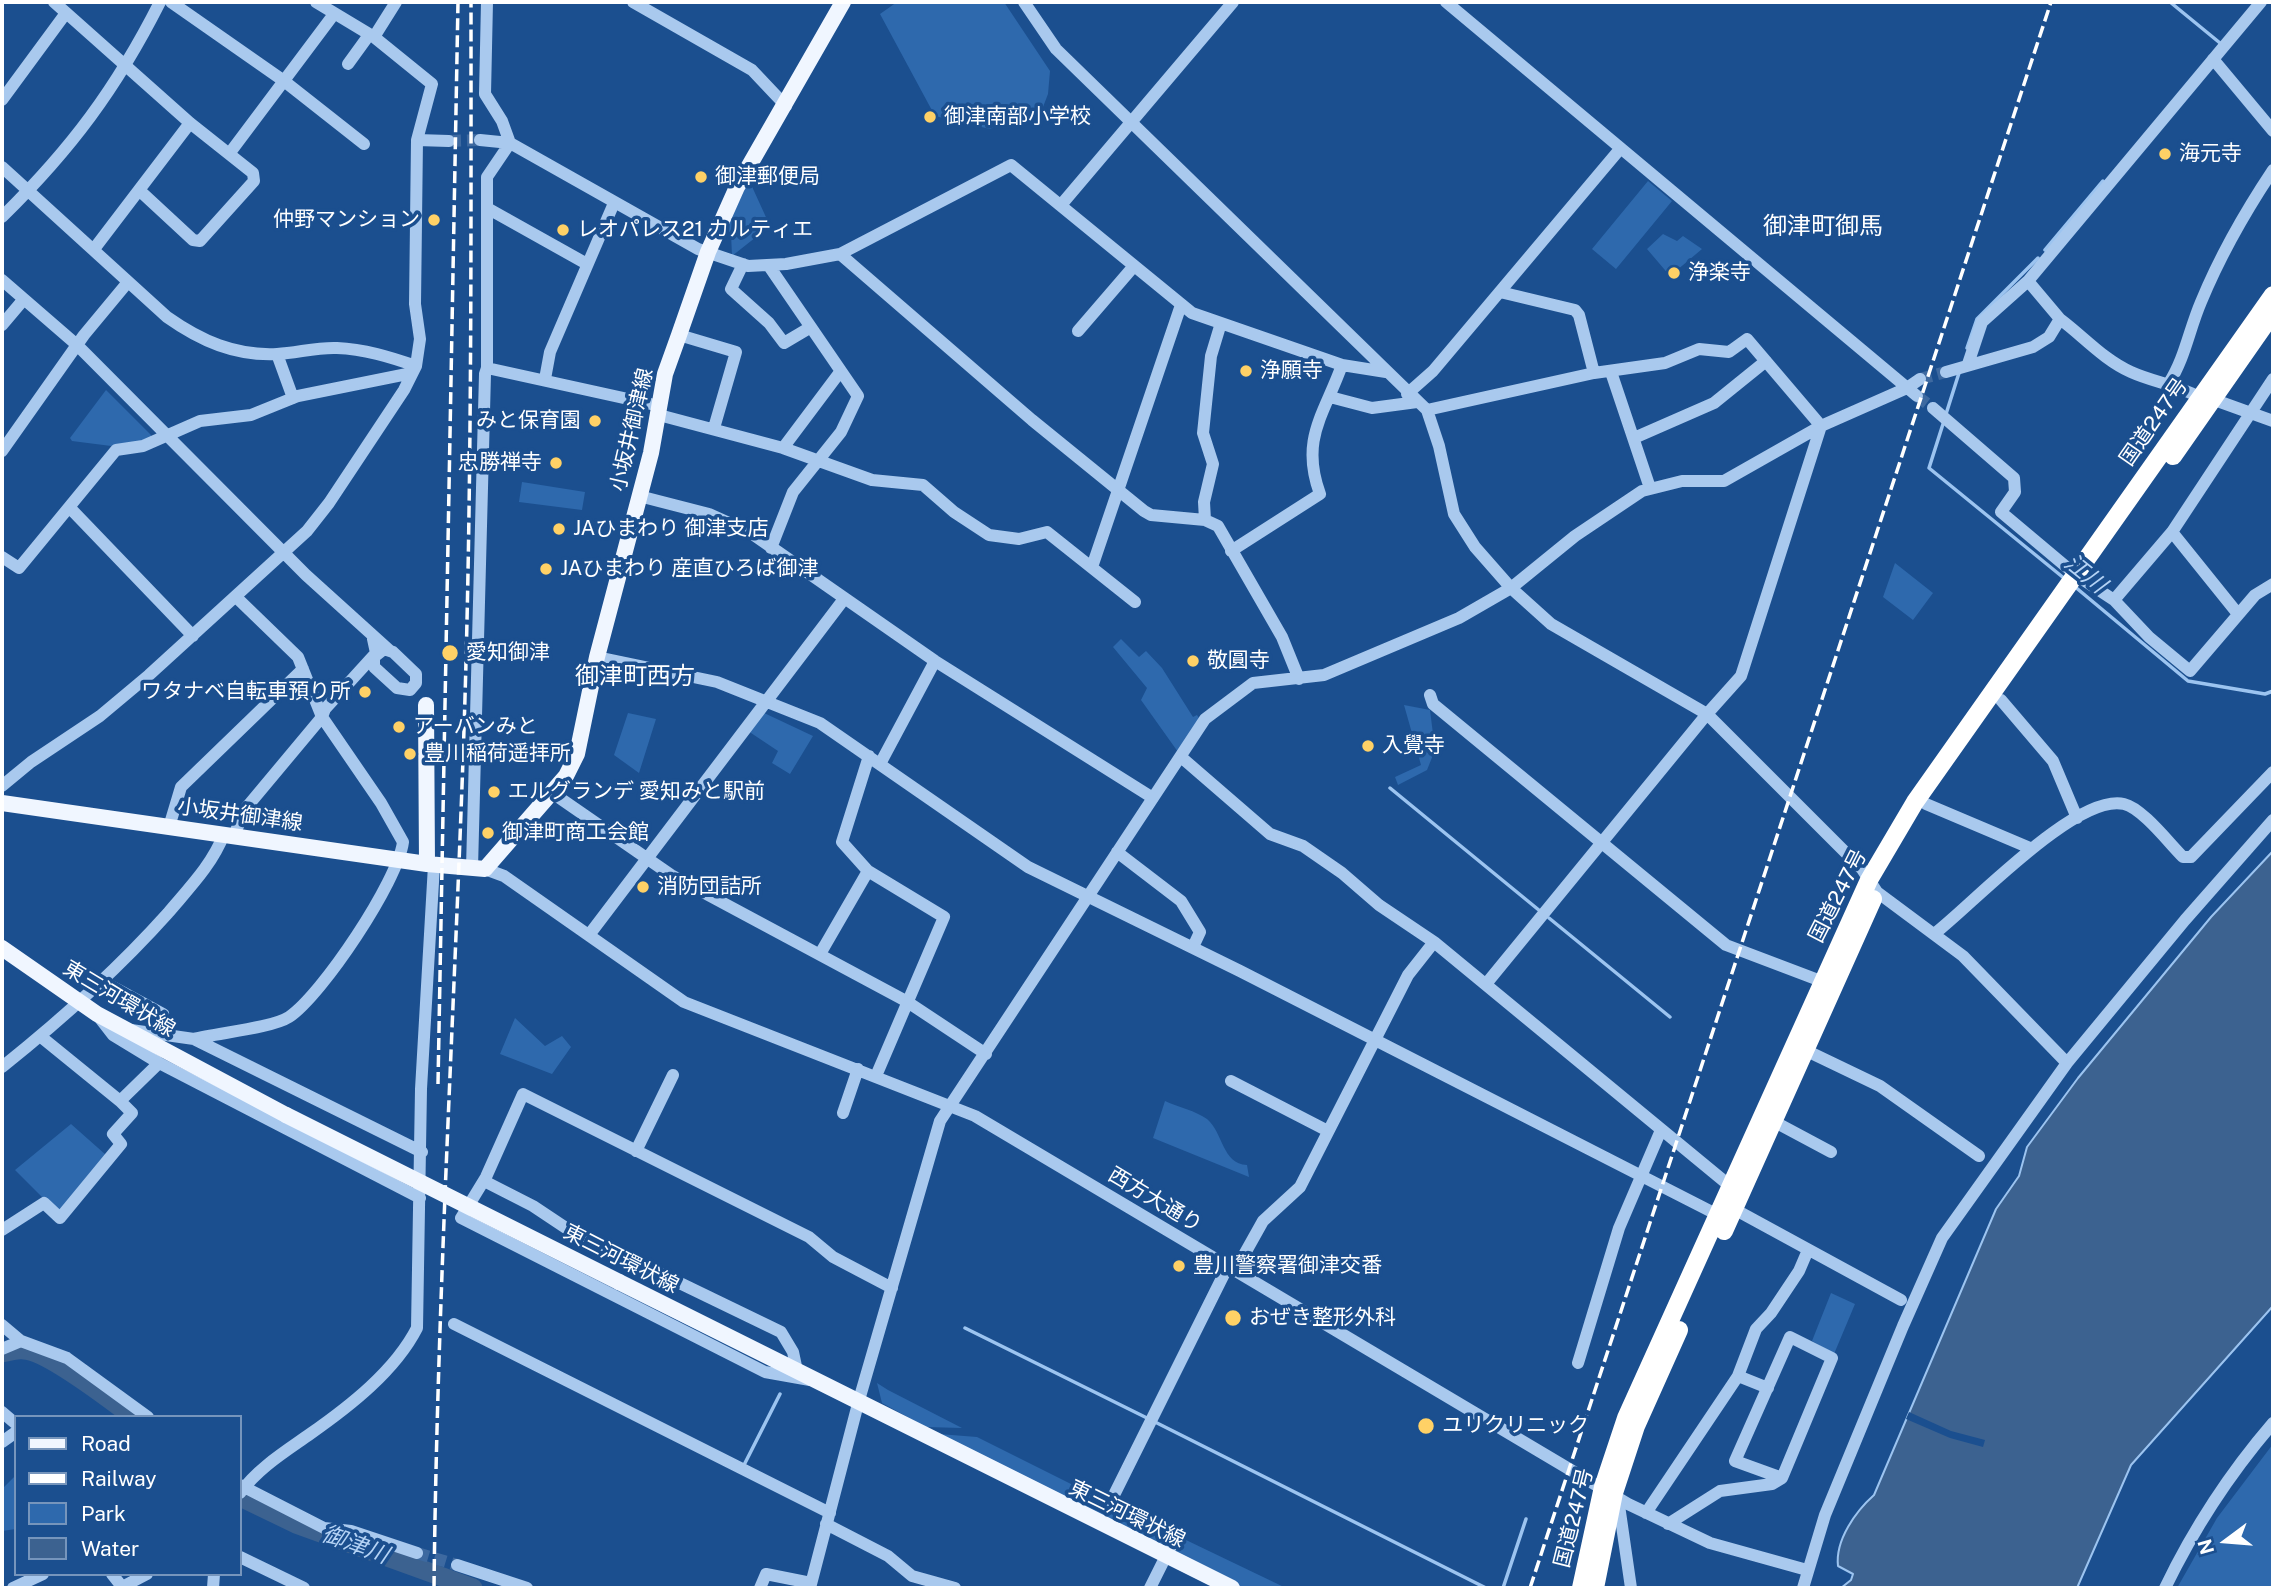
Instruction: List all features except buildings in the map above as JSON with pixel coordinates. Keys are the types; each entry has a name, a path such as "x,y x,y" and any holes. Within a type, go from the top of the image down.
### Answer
{"highway":[{"name":"国道247号","path":"1581,1588 1626,1418 1773,1121 1873,886 2273,295"},
{"name":"国道247号","path":"2205,398 2273,313"},
{"name":"国道247号","path":"1726,1212 1730,1186 1821,981 1915,802 2077,583"},
{"name":"国道247号","path":"1595,1588 1608,1490"}],"main road":[{"name":"小坂井御津線","path":"2,803 430,865 479,868 566,776 577,754 597,657 639,496 665,374 708,252 737,187 786,106 843,2"},
{"path":"424,700 430,865"},
{"name":"東三河環状線","path":"2,948 97,1014 286,1115 1232,1588"}],"street":[{"path":"54,2 190,123 253,173 254,181 200,241 193,240 139,190"},
{"path":"2,217 90,120 125,66 160,2"},
{"path":"2,786 31,762 100,716 284,553 329,503 414,370 420,340 415,304 417,140 432,84 371,36 317,2"},
{"path":"348,64 396,2"},
{"path":"486,2 485,94 502,121 510,143"},
{"path":"633,2 752,70 786,106"},
{"path":"1061,205 1132,125 1233,2"},
{"path":"1446,2 1912,392"},
{"path":"1968,364 1982,322 2028,281 2260,2"},
{"path":"176,4 284,81 364,144"},
{"path":"1029,4 1056,49 1417,402 1439,446 1454,513 1475,547 1511,588 1551,624 1707,713 1862,869 1873,886 1963,956 2067,1063"},
{"path":"2,100 66,13"},
{"path":"229,154 334,14"},
{"path":"2213,59 2273,131"},
{"path":"94,249 190,123"},
{"path":"417,140 449,141"},
{"path":"480,140 510,143 614,203 708,252 743,264 769,266 839,254 1011,165 1192,313 1342,365 1386,372"},
{"path":"479,868 487,368 487,177 510,143"},
{"path":"1417,402 1433,371 1620,149"},
{"path":"2,167 128,282 191,334 238,353 277,354 335,348 379,353 414,370"},
{"path":"2169,383 2180,365 2200,303 2242,216 2273,170"},
{"path":"545,379 550,352 614,203"},
{"path":"487,208 587,264"},
{"path":"839,254 1119,491 1151,515 1205,520 1218,526 1282,636 1299,679"},
{"path":"743,264 731,289 769,323 784,343 811,327"},
{"path":"769,266 858,396 841,432 812,458 771,548"},
{"path":"1078,331 1134,266"},
{"path":"2,280 77,345 373,639 377,659 397,688 424,700"},
{"path":"2028,281 2060,319 2111,361 2134,373 2273,421"},
{"path":"2,449 77,345 128,282"},
{"path":"1500,292 1575,310 1579,315 1594,373"},
{"path":"2,325 24,299"},
{"path":"1093,567 1181,305"},
{"path":"1946,372 2033,347 2049,337 2060,319"},
{"path":"1205,520 1204,502 1213,464 1203,433 1211,356 1221,323"},
{"path":"679,335 736,352 714,428"},
{"path":"1331,397 1372,408 1417,402 1665,363 1699,349 1729,352 1747,339 1821,426"},
{"path":"277,354 293,398"},
{"path":"1634,438 1714,403 1766,361"},
{"path":"1231,551 1298,507 1318,498 1320,494 1311,470 1310,453 1342,365"},
{"path":"487,368 545,379 659,410 783,448 872,480 923,485 954,512 989,535 1019,539 1046,531 1135,602"},
{"path":"2,557 19,568 116,450 143,446 200,421 251,415 293,398 414,370"},
{"path":"783,448 840,372"},
{"path":"1611,372 1634,438 1639,463 1650,488"},
{"path":"760,1588 766,1574 811,1585 859,1400 940,1121 948,1105 958,1098 1205,719 1253,683 1299,679 1356,663 1389,646 1459,618 1511,588 1575,536 1650,488 1682,481 1724,481 1821,426 1912,392 1920,379"},
{"path":"2114,600 2172,532 2273,379"},
{"path":"1933,408 2014,478 2015,492 2001,512 2077,583 2114,600 2149,637 2190,671 2255,595 2273,584"},
{"path":"1486,984 1707,713 1741,676 1821,426"},
{"path":"639,496 709,514 751,533 935,661 1153,798"},
{"path":"70,508 193,636"},
{"path":"2172,532 2238,614"},
{"path":"194,1039 274,1023 290,1016 327,978 351,946 401,860 403,842 381,803 322,717 298,657 236,597"},
{"path":"589,935 844,599"},
{"path":"597,657 717,682 820,723 1006,855 1193,947 1641,1178 1726,1212 1808,1250 1901,1300"},
{"path":"377,659 416,674"},
{"path":"2,1067 102,981 198,879 246,808 326,709 377,659"},
{"path":"880,764 935,661"},
{"path":"169,827 181,787 303,669"},
{"path":"405,691 414,687 416,674"},
{"path":"416,674 424,700"},
{"path":"1430,695 1433,704 1726,945 1821,981"},
{"path":"2001,700 2053,761 2077,818"},
{"path":"869,756 842,842 868,871 944,917 876,1076"},
{"path":"1181,757 1270,835 1303,846 1342,873 1379,905 1434,942 1730,1186"},
{"path":"1934,934 1959,915 2030,848 2099,806 2123,804 2134,808 2183,857 2191,857 2273,772"},
{"path":"551,792 645,859 906,1001 986,1054"},
{"path":"1926,804 2030,848"},
{"path":"1802,1588 1825,1515 1942,1238 2067,1063 2185,920 2273,820"},
{"path":"1117,852 1181,901 1200,932 1193,947"},
{"path":"242,1488 361,1393 407,1347 417,1328 430,865"},
{"name":"西方大通り","path":"479,868 504,876 684,1002 975,1116 1646,1513 1710,1543 1807,1570"},
{"path":"820,954 868,871"},
{"path":"1150,1588 1177,1534 1111,1501 1232,1268 1263,1220 1300,1187 1408,975 1434,942"},
{"path":"102,981 163,1014 156,1033"},
{"path":"97,1014 113,1035 159,1063 421,1198"},
{"path":"122,1028 194,1039 422,1152"},
{"path":"2,1230 44,1203 60,1218 121,1144 113,1134 132,1113 40,1036"},
{"path":"1805,1050 1880,1086 1979,1156"},
{"path":"120,1101 159,1063"},
{"path":"843,1113 858,1069"},
{"path":"636,1151 673,1075"},
{"path":"1231,1081 1328,1131"},
{"path":"817,1380 765,1372 461,1218 484,1181 523,1094 809,1237 833,1257 892,1288"},
{"path":"1773,1121 1831,1152"},
{"path":"1578,1363 1619,1228 1661,1130"},
{"path":"484,1181 566,1228 781,1332 793,1352 797,1371"},
{"path":"1646,1513 1738,1376 1756,1329 1771,1313 1799,1271 1808,1250"},
{"path":"454,1324 828,1519 888,1556 912,1576 955,1588"},
{"path":"2,1325 21,1340 67,1358 145,1415"},
{"path":"1668,1524 1720,1491 1772,1484 1782,1478 1832,1358 1790,1337 1735,1461 1782,1478"},
{"path":"2,1349 21,1340"},
{"path":"1738,1376 1768,1388"},
{"path":"2165,1588 2183,1551 2218,1495 2273,1423"},
{"path":"242,1489 324,1528 351,1531 417,1553"},
{"path":"1608,1490 1620,1512 1631,1588"},
{"path":"242,1558 296,1586"},
{"path":"457,1565 527,1588"},
{"path":"13,1588 39,1576"},
{"path":"122,1588 143,1576"}],"green space":[{"path":"897,2 1004,2 1050,71 1048,94 1038,120 1019,114 990,129 935,116 880,14"},
{"path":"749,180 770,226 732,256 731,233 726,230"},
{"path":"1648,181 1672,201 1616,269 1592,249"},
{"path":"1663,234 1677,241 1683,236 1702,249 1670,276 1647,249"},
{"path":"106,390 151,438 119,447 72,441 70,438"},
{"path":"522,482 585,492 582,510 519,502"},
{"path":"1895,563 1933,593 1913,620 1883,597"},
{"path":"1121,639 1139,657 1146,651 1162,668 1193,717 1197,715 1200,720 1178,752 1141,700 1147,688 1113,647"},
{"path":"1404,705 1430,710 1435,750 1427,770 1398,785 1395,777 1421,765"},
{"path":"762,712 813,736 790,774 772,763 778,751 748,731"},
{"path":"628,713 656,719 639,773 614,755"},
{"path":"515,1018 545,1046 562,1036 571,1047 552,1074 500,1054"},
{"path":"1165,1101 1207,1119 1232,1159 1247,1165 1249,1177 1153,1138"},
{"path":"71,1124 106,1155 58,1213 15,1170"},
{"path":"1831,1293 1855,1304 1834,1354 1812,1341"},
{"path":"877,1383 962,1428 926,1427 882,1403"},
{"path":"939,1434 977,1437 1169,1533 1171,1535 1166,1548"},
{"path":"2273,1444 2273,1588 2177,1588 2217,1518"},
{"path":"14,1477 14,1529 2,1531 2,1489"},
{"path":"1186,1540 1286,1588 1242,1588 1181,1558 1176,1550 1181,1541"}],"water":[{"path":"2273,851 2273,1306 2131,1465 2077,1588 1841,1588 1851,1580 1853,1574 1838,1566 1843,1536 1860,1509 1874,1495 1996,1209 2019,1176 2027,1147 2078,1078 2211,917"}],"pier":[{"path":"1909,1412 1951,1431 1985,1440 1983,1447 1950,1438 1906,1419"}],"waterway":[{"path":"2170,2 2220,43"},
{"path":"2045,250 2103,181"},
{"path":"1967,348 1977,319 2038,258"},
{"path":"1946,414 1959,373"},
{"name":"江川","path":"1943,424 1929,468 2065,579"},
{"name":"江川","path":"2074,586 2188,681 2265,694 2273,691"},
{"path":"1390,788 1540,911"},
{"path":"1549,918 1670,1017"},
{"path":"965,1328 1147,1418"},
{"name":"御津川","path":"2,1353 23,1350 47,1358 130,1415"},
{"path":"744,1465 780,1394"},
{"path":"1155,1422 1486,1588"},
{"name":"御津川","path":"242,1498 296,1524 473,1588"},
{"path":"1503,1588 1526,1519"}],"tunnel":[{"path":"449,141 480,140"},
{"path":"1920,379 1946,372"},
{"path":"1917,396 1933,408"},
{"path":"417,1553 457,1565"}],"railway":[{"path":"438,1084 458,2"},
{"path":"434,1588 442,1277 466,664 471,2"},
{"path":"1530,1588 2051,2"}],"place":[{"name":"御津南部小学校","path":"930,117"},
{"name":"海元寺","path":"2165,154"},
{"name":"御津郵便局","path":"701,177"},
{"name":"仲野マンション","path":"434,220"},
{"name":"レオパレス21 カルティエ","path":"563,230"},
{"name":"浄楽寺","path":"1674,273"},
{"name":"浄願寺","path":"1246,371"},
{"name":"みと保育園","path":"595,421"},
{"name":"忠勝禅寺","path":"556,463"},
{"name":"JAひまわり 御津支店","path":"559,529"},
{"name":"JAひまわり 産直ひろば御津","path":"546,569"},
{"name":"愛知御津","path":"450,653"},
{"name":"敬圓寺","path":"1193,661"},
{"name":"ワタナベ自転車預り所","path":"365,692"},
{"name":"アーバンみと","path":"399,727"},
{"name":"入覺寺","path":"1368,746"},
{"name":"豊川稲荷遥拝所","path":"410,754"},
{"name":"エルグランデ 愛知みと駅前","path":"494,792"},
{"name":"御津町商工会館","path":"488,833"},
{"name":"消防団詰所","path":"643,887"},
{"name":"豊川警察署御津交番","path":"1179,1266"},
{"name":"おぜき整形外科","path":"1233,1318"},
{"name":"ユリクリニック","path":"1426,1426"}],"district":[{"name":"御津町御馬","path":"1823,227"},
{"name":"御津町西方","path":"635,677"}]}
